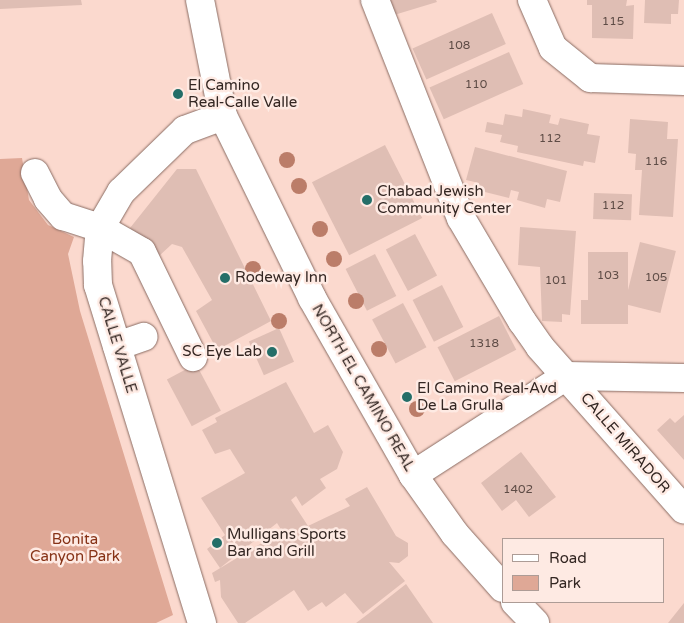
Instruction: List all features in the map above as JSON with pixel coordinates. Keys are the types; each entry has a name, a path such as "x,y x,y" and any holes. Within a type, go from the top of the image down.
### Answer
{"street":[{"name":"NORTH EL CAMINO REAL","path":"200,0 223,116 316,307 413,475 455,534 502,587"},
{"name":"CALLE MIRADOR","path":"375,0 461,218 526,327 566,376 684,510"},
{"path":"532,0 552,48 590,78 684,81"},
{"name":"CALLE VALLE","path":"202,623 98,285 100,228 121,192 146,164 185,130 223,116"},
{"path":"35,173 62,216 100,228 142,252 193,357"},
{"path":"118,346 143,337"},
{"path":"413,475 566,376 684,378"},
{"path":"516,603 535,623"}],"green space":[{"name":"Bonita Canyon Park","path":"22,158 29,200 48,225 74,237 68,254 80,311 173,615 156,623 0,623 0,159"}],"building":[{"path":"0,0 81,0 82,5 0,9"},
{"path":"390,0 436,0 437,2 394,15"},
{"path":"587,0 627,0 626,6 634,5 633,39 592,38 592,5 587,5"},
{"path":"645,0 679,0 678,14 671,14 671,24 644,23"},
{"path":"492,13 506,44 426,79 413,48"},
{"path":"509,52 523,84 444,119 430,87"},
{"path":"523,109 551,115 549,123 558,125 560,118 589,124 587,134 600,136 595,163 584,161 583,166 517,152 518,146 500,142 502,135 485,132 487,122 503,125 505,114 522,117"},
{"path":"630,119 668,122 667,139 678,139 673,217 639,215 642,170 635,170 636,154 628,153"},
{"name":"Chabad Jewish Community Center","path":"385,145 422,218 349,255 312,182"},
{"path":"475,147 567,171 560,202 547,199 545,208 517,200 519,192 511,190 509,198 477,190 479,183 466,180"},
{"name":"Rodeway Inn","path":"177,169 196,169 271,321 217,350 196,311 212,300 182,247 172,244 159,256 130,228"},
{"path":"594,193 632,194 631,220 593,219"},
{"path":"520,227 576,231 570,315 562,314 562,322 542,321 540,267 518,265"},
{"path":"415,234 437,275 408,291 386,249"},
{"path":"640,242 676,251 660,313 625,304"},
{"path":"588,252 628,252 628,324 581,324 581,300 588,300"},
{"path":"375,254 396,296 367,311 346,269"},
{"path":"442,285 463,327 434,342 413,300"},
{"path":"403,303 426,347 396,364 372,319"},
{"path":"499,316 516,350 455,381 438,347"},
{"name":"SC Eye Lab","path":"279,328 294,362 264,375 249,341"},
{"path":"196,364 221,411 192,426 167,379"},
{"path":"286,382 314,433 328,425 343,452 337,469 320,479 326,488 302,506 296,496 291,500 308,526 350,506 345,499 367,487 396,536 408,543 408,556 399,563 389,562 405,581 363,614 345,593 326,607 322,602 308,611 294,590 245,623 238,623 221,597 220,580 215,582 212,573 282,531 277,523 220,568 207,549 225,535 201,498 245,473 230,449 215,454 202,430 217,422 215,418"},
{"path":"684,415 684,460 657,430 670,418 675,423"},
{"path":"521,452 556,497 529,517 516,500 502,511 481,483"},
{"path":"406,584 433,623 356,623 368,614"},
{"path":"684,603 684,623 668,623"}],"place":[{"name":"El Camino Real-Calle Valle","path":"178,94"},
{"name":"Chabad Jewish Community Center","path":"367,200"},
{"name":"Rodeway Inn","path":"225,278"},
{"name":"SC Eye Lab","path":"272,352"},
{"name":"El Camino Real-Avd De La Grulla","path":"407,397"},
{"name":"Mulligans Sports Bar and Grill","path":"217,543"}]}
